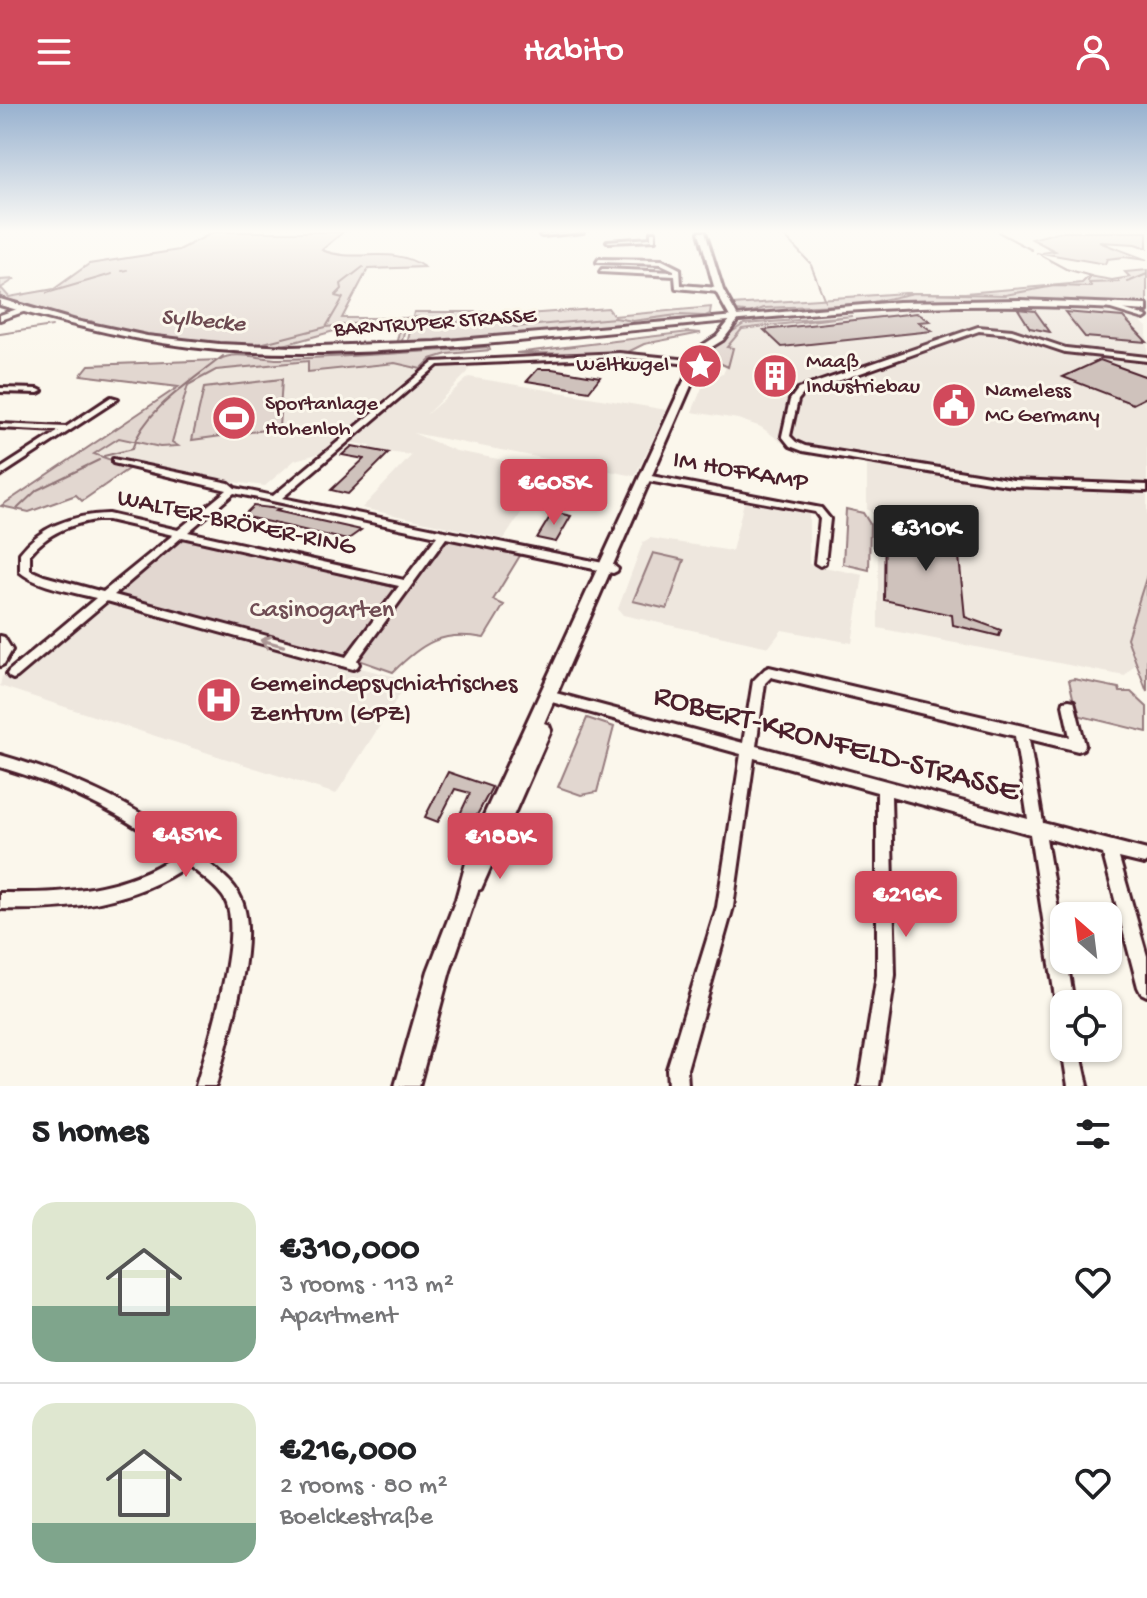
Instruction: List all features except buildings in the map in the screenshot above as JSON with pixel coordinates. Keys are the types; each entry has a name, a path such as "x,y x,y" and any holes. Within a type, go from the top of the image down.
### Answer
{"main road":[{"name":"BARNTRUPER STRASSE","path":"0,302 122,337 202,348 279,352 412,348 735,319 989,302 1106,306 1142,313"}],"street":[{"path":"678,278 678,287 719,290"},
{"path":"407,1086 439,971 470,886 478,879 552,697 696,366 706,347 720,338 735,319 726,308 715,278"},
{"path":"1106,306 1142,313"},
{"path":"0,316 20,308"},
{"path":"696,366 701,345 719,330 721,311 726,308"},
{"path":"1147,359 1065,350 1012,332 978,329 808,389 800,402 794,437 811,448 1013,483 1147,488"},
{"path":"276,498 436,363 615,356 696,366"},
{"path":"0,390 38,391"},
{"path":"0,473 114,399"},
{"path":"0,426 66,429"},
{"path":"116,461 229,486 232,490 610,568"},
{"name":"IM HOFKAMP","path":"649,479 818,510 825,519 820,563"},
{"path":"13,674 232,490"},
{"name":"WALTER-BRÖKER-RING","path":"104,596 29,575 24,569 25,553 45,535 89,518 118,518 406,584"},
{"path":"104,596 350,664 444,534"},
{"path":"0,640 6,650 0,661"},
{"path":"678,1086 677,1069 725,907 759,681 769,672 1078,745 1069,705"},
{"name":"ROBERT-KRONFELD-STRASSE","path":"552,697 1144,856"},
{"path":"1021,733 1063,990"},
{"path":"0,761 40,771 162,832 190,854 234,899 239,929 234,966 206,1086"},
{"path":"869,1086 886,975 884,788"},
{"path":"1109,848 1147,987"},
{"path":"0,901 50,904 133,887 190,854"},
{"path":"1074,1062 1078,1086"}],"shaded area":[{"path":"1003,305 1109,310 1136,317 1147,327 1147,575 1127,638 1137,662 1125,676 878,628 878,519 867,509 867,462 791,449 761,427 738,419 692,412 706,378 723,374 726,367 709,358 712,348 739,324"},
{"path":"309,360 308,372 395,363 421,369 325,452 295,460 265,486 224,481 97,454 119,438 160,447 172,443 188,385 199,377 243,365"},
{"path":"470,364 468,372 426,415 469,377 667,410 635,476 413,433 456,451 550,469 504,539 362,508 412,455 377,451 369,449 371,446 349,442 434,365"},
{"path":"744,502 809,514 809,564 863,575 852,643 782,630 769,647 623,615 618,609 643,542 650,538 732,551"},
{"name":"Gemeindepsychiatrisches Zentrum (GPZ)","path":"104,603 409,680 336,794 0,686 2,676 10,679"}],"green space":[{"path":"70,278 363,278 342,318 407,318 401,346 256,347 220,346 148,338 70,319 0,297 0,280 15,279 1,288 9,297 54,289","holes":["401,323 396,345 280,346 352,326"]},
{"path":"1087,278 1147,278 1147,304 993,299 753,313 737,311 733,305 905,293 965,293 1082,283"},
{"path":"711,307 710,314 694,321 407,345 414,312 497,312 499,316 608,308 614,316"},
{"path":"852,316 742,329 727,347 733,348 728,367 709,358 707,348 744,324"},
{"path":"701,333 644,344 624,354 516,353"},
{"path":"489,347 490,350 447,354 431,359 421,369 395,363 308,372 308,361 216,370 188,385 172,442 178,446 160,447 119,438 94,454 131,467 82,501 76,495 29,512 1,506 178,387 81,375 89,365 219,360 232,356 279,359 358,356"},
{"path":"282,379 279,428 192,440 204,388"},
{"path":"846,509 863,513 870,524 869,570 843,564"},
{"name":"Casinogarten","path":"181,536 396,590 346,660 118,596 119,589"},
{"path":"448,540 521,554 493,600 504,605 484,638 456,636 434,641 423,646 393,672 356,659"},
{"path":"653,553 684,560 667,609 633,601"},
{"path":"1147,575 1147,692 1127,638"},
{"path":"1069,680 1119,688 1120,692 1131,692 1147,707 1147,732 1077,715"},
{"path":"587,718 614,727 597,792 581,795 558,787"}],"waterway":[{"path":"47,293 99,278"},
{"path":"326,327 343,298 335,296 342,289 341,284 349,278"},
{"path":"816,278 825,301"},
{"name":"Sylbecke","path":"1128,282 1138,278"},
{"name":"Sylbecke","path":"750,313 764,308 864,304 914,293 1005,295 1054,286 1092,287 1089,283 1119,282"},
{"name":"Sylbecke","path":"326,327 414,317 459,322 497,320 515,327 615,318 633,321 677,315 704,316"},
{"name":"Sylbecke","path":"80,322 91,321 102,327"},
{"name":"Sylbecke","path":"0,334 52,326"},
{"name":"Sylbecke","path":"252,346 326,327"},
{"name":"Sylbecke","path":"212,343 233,345"},
{"path":"104,456 132,449 147,421 158,409 223,356"},
{"path":"18,508 37,490 99,460"}],"place":[{"name":"Weltkugel","path":"700,366"},
{"name":"Maaß Industriebau","path":"775,376"},
{"name":"Nameless MC Germany","path":"954,405"},
{"name":"Sportanlage Hohenloh","path":"234,418"},
{"name":"Gemeindepsychiatrisches Zentrum (GPZ)","path":"219,700"}]}
